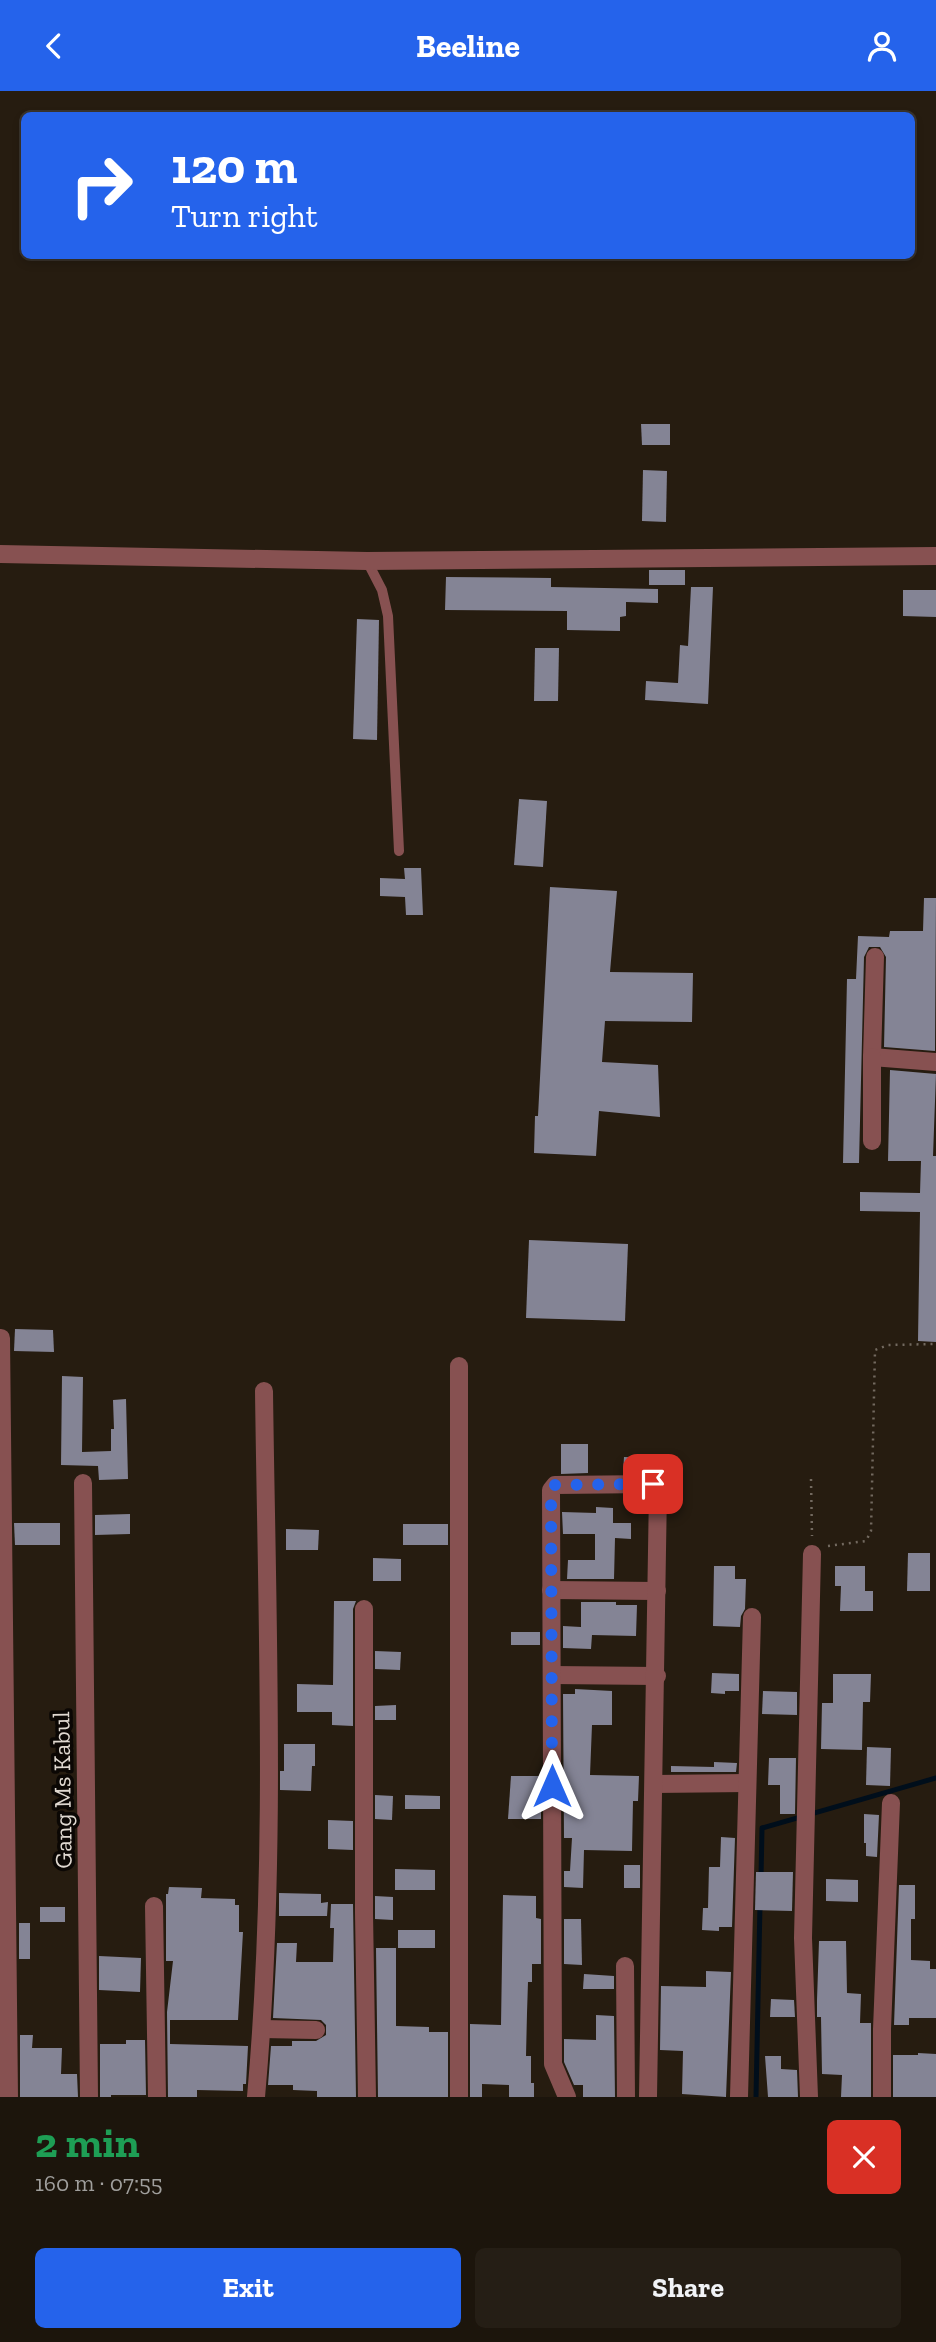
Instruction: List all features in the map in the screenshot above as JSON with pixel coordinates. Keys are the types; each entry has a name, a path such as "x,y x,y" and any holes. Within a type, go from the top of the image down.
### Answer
{"street":[{"path":"0,554 367,561 936,556"},
{"path":"872,1141 875,957"},
{"path":"872,1057 936,1062"},
{"path":"1,1338 9,2097"},
{"path":"459,1366 459,2097"},
{"path":"256,2097 262,2029 270,1800 264,1391"},
{"name":"Gang Ms Kabul","path":"83,1483 89,2097"},
{"path":"567,2097 553,2064 553,1487 653,1484 658,1490 657,1676 648,2097"},
{"path":"809,2097 803,1938 812,1554"},
{"path":"551,1590 657,1591"},
{"path":"364,1609 367,2097"},
{"path":"739,2097 752,1617"},
{"path":"552,1675 657,1676"},
{"path":"654,1784 747,1783"},
{"path":"882,2097 891,1803"},
{"path":"154,1906 157,2097"},
{"path":"625,1966 626,2097"},
{"path":"262,2029 316,2030"}],"lane":[{"path":"367,561 382,590 388,616 399,851"}],"path":[{"path":"812,1554 822,1547 866,1541 870,1536 875,1350 888,1345 936,1344"},
{"path":"811,1479 812,1554"}],"building":[{"path":"641,424 670,424 670,445 642,445"},
{"path":"643,470 667,471 666,522 642,521"},
{"path":"649,570 685,570 685,585 649,585"},
{"path":"446,577 551,578 551,587 658,589 658,603 626,602 626,616 620,617 620,631 567,630 567,611 445,610"},
{"path":"691,587 713,587 708,704 645,700 646,681 678,683 680,645 688,646"},
{"path":"903,590 936,590 936,617 903,616"},
{"path":"357,619 379,620 377,740 353,739"},
{"path":"535,648 559,648 558,701 534,701"},
{"path":"519,799 547,801 543,867 514,865"},
{"path":"404,868 421,868 423,915 406,915 405,897 380,896 380,878 405,879"},
{"path":"550,887 617,891 610,972 693,973 692,1022 605,1021 602,1062 658,1065 660,1117 599,1111 596,1156 534,1153"},
{"path":"924,898 936,898 935,1051 884,1047 886,957 880,947 869,947 864,957 859,1163 843,1163 847,979 856,979 858,936 889,937 890,931 923,931"},
{"path":"890,1070 936,1074 933,1156 936,1156 936,1342 918,1341 920,1212 860,1211 860,1192 920,1193 921,1161 888,1161"},
{"path":"529,1240 628,1244 625,1321 526,1318"},
{"path":"15,1329 53,1330 54,1352 14,1351"},
{"path":"62,1376 83,1377 82,1452 111,1451 111,1429 114,1429 113,1400 126,1399 128,1479 99,1480 98,1466 61,1465"},
{"path":"561,1444 588,1444 588,1473 561,1474"},
{"path":"624,1457 650,1458 650,1473 623,1473"},
{"path":"596,1507 613,1508 613,1523 631,1523 631,1539 615,1538 614,1579 567,1579 568,1560 595,1560 595,1534 563,1534 562,1512 596,1513"},
{"path":"130,1514 130,1534 95,1535 95,1515"},
{"path":"14,1523 60,1523 60,1545 15,1545"},
{"path":"403,1524 448,1524 448,1545 403,1545"},
{"path":"286,1529 319,1530 318,1550 286,1550"},
{"path":"908,1553 930,1553 930,1591 907,1591"},
{"path":"373,1558 401,1559 401,1581 373,1581"},
{"path":"714,1566 735,1566 735,1579 746,1579 745,1609 740,1627 713,1626"},
{"path":"835,1566 865,1566 865,1591 873,1591 873,1611 840,1611 841,1586 835,1586"},
{"path":"334,1601 356,1601 353,1609 353,1726 332,1725 332,1712 297,1712 297,1684 333,1685"},
{"path":"581,1602 637,1605 636,1636 592,1635 591,1649 563,1648 563,1626 581,1627"},
{"path":"511,1632 540,1632 540,1645 511,1645"},
{"path":"375,1651 401,1652 400,1670 375,1669"},
{"path":"712,1673 739,1674 739,1691 711,1693"},
{"path":"833,1674 871,1674 870,1702 863,1702 862,1750 821,1749 822,1703 833,1703"},
{"path":"575,1689 612,1691 612,1725 592,1725 590,1775 639,1776 638,1801 633,1801 632,1851 584,1850 583,1888 564,1887 564,1871 570,1871 572,1838 564,1838 563,1694 575,1694"},
{"path":"763,1691 797,1692 797,1715 762,1714"},
{"path":"396,1705 396,1720 375,1720 375,1706"},
{"path":"284,1744 315,1744 311,1791 280,1790 280,1771 284,1771"},
{"path":"867,1747 891,1748 890,1786 866,1785"},
{"path":"769,1758 796,1758 795,1814 780,1814 780,1785 768,1785"},
{"path":"714,1762 737,1763 736,1772 671,1772 671,1766 714,1767"},
{"path":"511,1776 541,1776 541,1819 508,1819"},
{"path":"375,1795 393,1796 392,1820 375,1819"},
{"path":"405,1795 440,1796 440,1809 405,1809"},
{"path":"864,1814 879,1815 877,1857 866,1856"},
{"path":"328,1820 353,1821 353,1850 328,1849"},
{"path":"721,1837 735,1838 732,1927 719,1927 719,1931 702,1930 703,1908 708,1908 709,1867 720,1867"},
{"path":"624,1865 640,1865 640,1888 624,1888"},
{"path":"395,1869 435,1870 435,1890 395,1890"},
{"path":"756,1872 793,1872 792,1911 755,1910"},
{"path":"826,1879 858,1880 858,1902 826,1901"},
{"path":"899,1885 915,1885 915,1919 911,1919 911,1960 930,1961 930,1969 936,1969 936,2018 909,2018 909,2025 894,2025"},
{"path":"169,1887 202,1888 201,1898 235,1899 235,1905 239,1905 239,1932 243,1932 238,2020 170,2020 170,2044 248,2046 246,2084 243,2084 243,2091 197,2090 197,2097 168,2097 167,2012 173,1961 166,1961 166,1894"},
{"path":"279,1893 321,1894 321,1903 328,1902 327,1916 279,1916"},
{"path":"503,1895 536,1896 536,1918 541,1919 541,1964 532,1964 532,1982 528,1982 526,2056 531,2056 534,2097 509,2097 509,2085 482,2084 482,2097 470,2097 470,2024 501,2025"},
{"path":"375,1896 393,1897 393,1920 375,1919"},
{"path":"331,1904 353,1904 356,2097 317,2097 317,2091 293,2090 293,2085 268,2085 271,2046 292,2046 292,2041 316,2041 326,2035 326,2025 321,2020 273,2018 277,1943 297,1943 296,1962 333,1962 334,1928 330,1928"},
{"path":"40,1907 65,1907 65,1922 40,1922"},
{"path":"564,1919 581,1919 582,1965 564,1964"},
{"path":"19,1923 30,1923 30,1959 19,1959"},
{"path":"398,1930 435,1930 435,1948 398,1948"},
{"path":"819,1941 846,1941 847,1993 861,1994 860,2023 871,2023 871,2097 841,2097 842,2075 822,2074 821,2017 817,2017"},
{"path":"376,1948 396,1948 396,2026 429,2027 429,2032 448,2032 448,2097 378,2097"},
{"path":"99,1956 141,1958 140,1992 99,1990"},
{"path":"706,1971 731,1972 726,2097 682,2094 683,2051 660,2050 661,1986 706,1987"},
{"path":"584,1974 614,1976 614,1989 583,1989"},
{"path":"771,1999 794,2000 795,2017 770,2017"},
{"path":"596,2015 614,2016 615,2097 583,2097 583,2085 574,2085 564,2062 564,2039 596,2040"},
{"path":"20,2035 33,2035 32,2048 62,2048 61,2074 77,2074 78,2097 20,2097"},
{"path":"126,2040 145,2040 146,2095 100,2097 100,2044 126,2044"},
{"path":"936,2054 936,2097 893,2097 893,2055"},
{"path":"765,2056 781,2056 781,2069 797,2070 798,2097 768,2097"}],"waterway":[{"path":"761,1877 762,1828 936,1778"},
{"path":"756,2097 760,1904"}],"route":[{"path":"552,1786 551,1490 555,1485 653,1484"}]}
